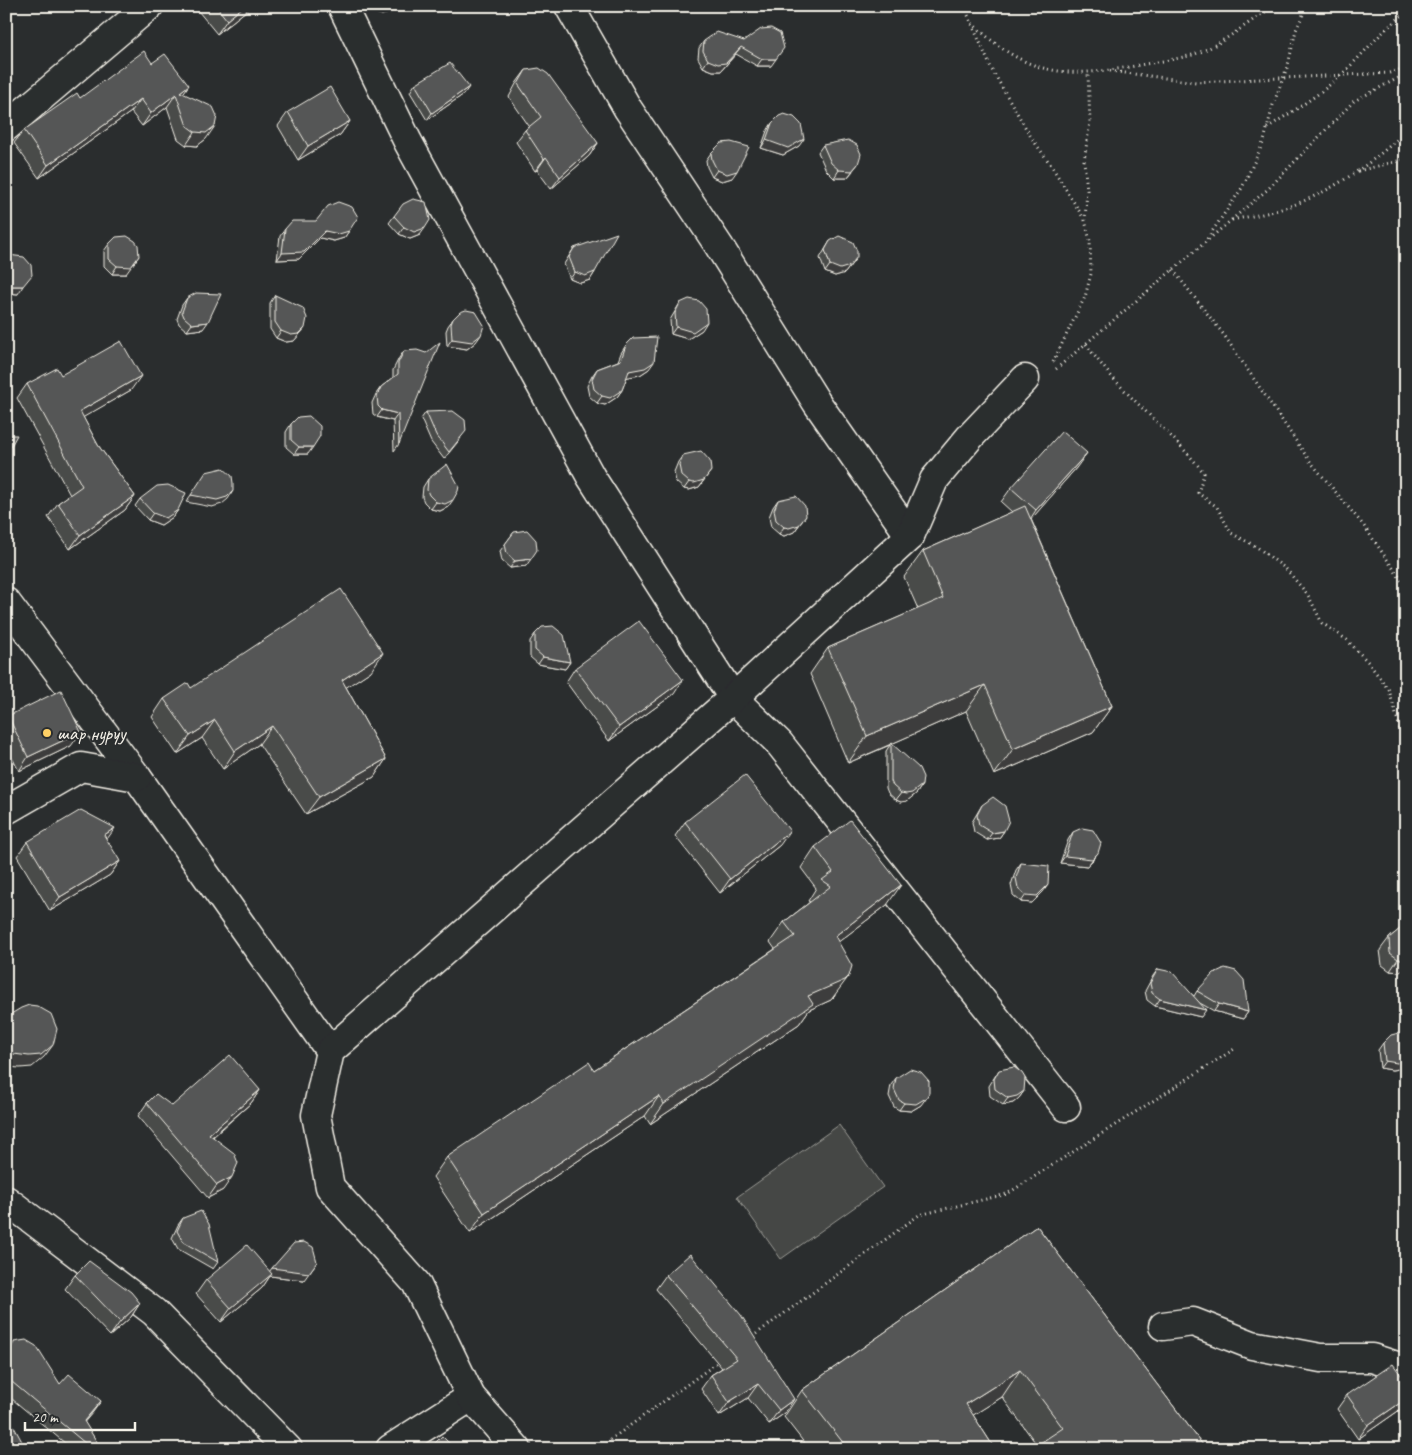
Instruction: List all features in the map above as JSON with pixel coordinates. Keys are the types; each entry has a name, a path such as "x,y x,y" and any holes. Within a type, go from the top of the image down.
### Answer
{"street":[{"path":"6,127 149,6"},
{"path":"342,6 408,142 591,477 732,698 779,743 1066,1107"},
{"path":"569,6 628,109 719,246 817,403 910,536"},
{"path":"517,1449 471,1397 416,1282 330,1188 316,1115 330,1051 732,698 910,536 934,480 969,438 1034,380"},
{"path":"6,602 138,777 330,1051"},
{"path":"6,810 81,768 138,777"},
{"path":"6,1200 154,1312 288,1449"},
{"path":"1163,1326 1193,1322 1252,1345 1321,1358 1372,1358 1406,1369"},
{"path":"390,1449 471,1397"}],"path":[{"path":"964,6 992,70 1026,129 1085,220"},
{"path":"972,23 1004,51 1030,64 1059,71 1088,74 1193,54 1222,39 1274,6"},
{"path":"1204,243 1242,188 1264,141 1296,30 1307,6"},
{"path":"1267,128 1315,97 1343,73 1369,44 1406,13"},
{"path":"1107,71 1196,82 1283,79 1343,73 1389,73 1406,68"},
{"path":"1034,380 1085,297 1091,274 1090,241 1085,220 1087,190 1084,161 1090,122 1088,74"},
{"path":"1034,380 1086,344 1232,220 1268,188 1354,101 1406,74"},
{"path":"1232,220 1276,211 1314,196 1352,173 1406,131"},
{"path":"1352,173 1406,159"},
{"path":"1173,270 1224,335 1309,460 1364,526 1406,587"},
{"path":"1086,344 1105,372 1128,397 1184,448 1199,467 1204,474 1198,493 1217,507 1231,533 1257,547 1286,569 1308,595 1322,624 1347,640 1368,662 1389,690 1406,750"},
{"path":"745,1342 919,1215 1007,1194 1236,1048"},
{"path":"610,1440 729,1354"}],"shaded area":[{"path":"839,1125 883,1187 781,1259 737,1197"}],"building":[{"path":"216,6 244,6 227,20"},
{"path":"771,28 780,33 784,48 776,59 762,59 741,47 726,63 718,64 708,60 703,51 704,41 717,32 744,41 761,29"},
{"path":"144,51 152,63 165,54 189,85 180,92 213,107 217,116 215,126 206,133 195,132 187,126 176,94 151,113 141,99 48,165 24,130 77,93 80,98"},
{"path":"450,63 469,87 432,113 415,84"},
{"path":"539,68 548,74 598,143 560,177 546,157 544,159 525,130 541,117 518,84 526,70"},
{"path":"330,87 350,121 308,146 288,112"},
{"path":"784,114 794,117 801,124 804,139 788,148 766,140 772,123"},
{"path":"848,140 857,145 861,154 858,164 852,171 839,170 831,163 823,145"},
{"path":"731,142 749,147 737,171 727,174 717,170 711,153 721,143"},
{"path":"413,199 426,202 430,220 425,228 414,232 404,227 394,216 403,204"},
{"path":"338,202 352,207 358,217 349,231 339,234 325,231 304,252 282,253 285,229 292,221 316,221 328,206"},
{"path":"617,233 595,272 585,276 575,272 569,257 574,248"},
{"path":"127,236 138,245 139,256 131,267 117,266 109,259 109,244 116,237"},
{"path":"839,236 853,242 857,251 857,257 850,266 840,269 830,265 825,250 830,241"},
{"path":"8,255 24,257 31,265 32,275 23,286 10,286 6,283 6,257"},
{"path":"196,293 221,294 208,322 192,324 184,317 182,312 187,298"},
{"path":"275,295 303,308 307,318 305,328 299,334 291,335 281,331 275,322"},
{"path":"689,299 699,301 706,309 707,322 693,332 676,327 675,313 680,303"},
{"path":"466,310 476,312 484,325 481,335 472,342 452,339 451,324 453,319 460,312"},
{"path":"657,337 654,362 645,368 629,371 622,390 610,398 602,396 594,389 592,379 597,369 621,360 626,345 633,338"},
{"path":"121,341 141,376 80,411 98,445 135,496 80,535 58,503 82,486 27,384 57,368 61,375"},
{"path":"440,342 399,444 398,414 382,410 378,406 377,396 381,387 398,374 398,363 404,351 417,350 426,353"},
{"path":"453,411 465,420 466,431 449,452 436,435 426,412"},
{"path":"309,416 320,426 320,436 313,447 299,447 291,440 291,424 298,417"},
{"path":"1062,431 1087,453 1036,510 1011,488"},
{"path":"6,435 17,435 6,455"},
{"path":"701,451 710,461 711,471 704,480 694,483 689,482 681,475 679,465 683,455"},
{"path":"447,464 459,486 453,500 445,504 436,502 427,490 428,479"},
{"path":"223,468 232,476 233,483 233,491 227,497 217,500 191,495 206,472"},
{"path":"168,485 186,493 178,510 166,518 153,513 140,499 157,486"},
{"path":"796,496 805,506 806,516 799,525 789,528 784,527 776,520 774,510 778,500"},
{"path":"1025,506 1112,706 1013,749 985,685 867,736 828,648 943,598 923,551"},
{"path":"527,530 536,540 537,550 531,559 515,561 507,554 505,544 514,532"},
{"path":"341,589 383,653 342,680 386,759 319,797 272,726 235,751 215,720 190,736 164,699 188,683 191,688"},
{"path":"639,621 683,680 619,727 575,668"},
{"path":"553,626 564,635 570,662 543,657 535,650 535,634 542,627"},
{"path":"61,690 81,732 28,757 8,716"},
{"path":"891,743 919,768 923,777 922,785 912,793 901,793 893,786 891,781"},
{"path":"745,775 790,831 730,879 685,822"},
{"path":"993,797 1005,806 1009,821 1004,831 992,833 979,825 977,815 982,805"},
{"path":"81,810 115,828 104,835 120,861 60,897 27,842"},
{"path":"850,820 901,885 835,936 852,966 849,976 845,980 808,996 813,1004 664,1104 659,1096 484,1213 447,1157 589,1062 594,1070 795,936 784,922 831,886 822,880 833,872 815,847"},
{"path":"1082,828 1093,830 1101,843 1098,853 1092,859 1065,856 1073,832"},
{"path":"1021,863 1049,866 1048,885 1037,896 1026,895 1018,888 1016,878"},
{"path":"1406,924 1406,960 1398,959 1390,953 1389,938"},
{"path":"1225,968 1236,971 1244,980 1248,1012 1219,1004 1197,991 1214,973"},
{"path":"1158,969 1172,972 1206,1010 1160,999 1152,993 1150,983"},
{"path":"29,1005 37,1006 51,1014 57,1029 53,1045 41,1055 29,1056 6,1053 6,1017"},
{"path":"1399,1033 1406,1037 1406,1062 1385,1061 1383,1043 1391,1035"},
{"path":"230,1055 260,1090 209,1134 234,1153 238,1163 232,1177 217,1185 147,1103 156,1094 172,1106"},
{"path":"1014,1067 1025,1078 1024,1091 1017,1096 1008,1098 995,1089 994,1079 999,1070"},
{"path":"910,1069 921,1072 929,1081 929,1093 926,1098 916,1104 904,1103 899,1100 894,1089 896,1078"},
{"path":"201,1211 209,1224 218,1262 183,1242 177,1231 183,1218"},
{"path":"1037,1226 1206,1449 1031,1449 1063,1428 1020,1370 966,1404 995,1449 848,1449 802,1390"},
{"path":"304,1242 313,1247 317,1262 309,1273 272,1268 294,1243"},
{"path":"247,1245 272,1274 231,1308 206,1280"},
{"path":"690,1254 741,1315 794,1399 779,1410 758,1384 729,1402 711,1375 737,1359 666,1275"},
{"path":"89,1261 131,1292 140,1303 120,1322 75,1275"},
{"path":"26,1340 36,1346 60,1384 69,1374 101,1401 84,1421 100,1447 98,1449 92,1449 6,1377 6,1360 14,1342"},
{"path":"1393,1364 1406,1382 1406,1399 1368,1425 1347,1395"},
{"path":"6,1412 26,1449 6,1449"},
{"path":"442,1436 455,1449 429,1449"}],"place":[{"name":"шар нуруу","path":"47,733"}]}
